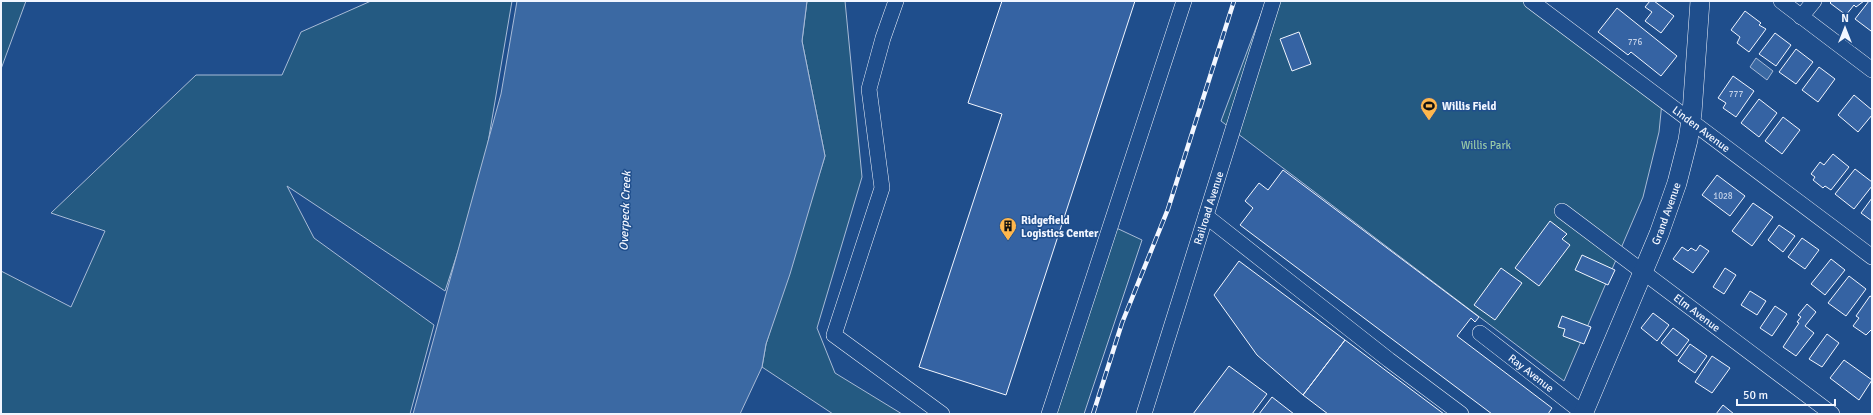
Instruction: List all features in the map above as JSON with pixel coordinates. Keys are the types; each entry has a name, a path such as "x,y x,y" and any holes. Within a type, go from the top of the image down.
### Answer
{"main road":[{"name":"Grand Avenue","path":"1583,414 1664,221 1675,189 1691,121 1700,1"}],"street":[{"path":"896,1 883,38 869,89 882,188 834,335 942,414"},
{"path":"1049,414 1184,1"},
{"name":"Railroad Avenue","path":"1144,414 1273,1"},
{"name":"Linden Avenue","path":"1531,1 1872,257"},
{"path":"1781,1 1872,70"},
{"path":"1801,16 1814,1"},
{"name":"Elm Avenue","path":"1562,211 1832,414"},
{"path":"1206,216 1389,360 1461,414"},
{"name":"Ray Avenue","path":"1480,333 1583,414"}],"green space":[{"path":"1,1 26,1 1,69"},
{"path":"371,1 512,1 482,178 445,291 287,186 314,238 434,325 410,414 1,414 1,271 71,307 105,231 51,213 196,75 282,75 301,32"},
{"path":"807,1 845,1 862,177 817,328 835,373 902,414 833,414 762,367 766,344 825,156 802,41"},
{"name":"Willis Park","path":"1266,1 1532,1 1662,102 1659,132 1643,197 1564,381 1221,121"},
{"path":"1110,225 1142,240 1084,414 1049,414"}],"water":[{"name":"Overpeck Creek","path":"517,1 807,1 802,41 825,156 790,274 766,344 762,367 740,414 413,414 501,94"},
{"path":"1756,58 1773,71 1767,80 1750,67"}],"building":[{"name":"Ridgefield Logistics Center","path":"1002,1 1135,1 1006,395 919,367 1002,114 968,103"},
{"path":"1650,1 1654,1 1674,16 1661,33 1645,21 1652,12 1645,7"},
{"path":"1832,1 1864,1 1856,7 1854,5 1846,15 1830,3"},
{"path":"1869,1 1872,1 1871,31 1855,19"},
{"path":"1617,8 1677,56 1661,76 1631,52 1628,55 1598,32"},
{"path":"1745,11 1761,23 1759,25 1766,29 1749,52 1737,43 1740,37 1731,30"},
{"path":"1299,32 1311,64 1292,71 1280,39"},
{"path":"1775,33 1791,45 1776,66 1759,54"},
{"path":"1796,49 1813,62 1796,84 1779,72"},
{"path":"1819,67 1835,79 1818,102 1802,90"},
{"path":"1733,76 1754,91 1736,117 1723,108 1726,103 1718,98"},
{"path":"1854,95 1872,110 1872,115 1858,132 1838,115"},
{"path":"1759,99 1777,113 1759,137 1741,123"},
{"path":"1783,117 1800,130 1782,154 1765,141"},
{"path":"1833,154 1849,167 1831,190 1825,186 1823,188 1813,180 1815,177 1811,174 1820,162 1824,165"},
{"path":"1855,169 1872,182 1872,186 1854,209 1835,194"},
{"path":"1283,170 1479,317 1475,322 1471,318 1457,336 1552,408 1548,414 1492,414 1240,225 1253,208 1245,201 1259,183 1268,190"},
{"path":"1717,175 1745,196 1730,216 1702,195"},
{"path":"1872,198 1872,221 1861,213"},
{"path":"1753,203 1773,217 1752,246 1732,231"},
{"path":"1550,221 1567,234 1562,239 1570,245 1539,286 1515,268"},
{"path":"1779,225 1795,236 1783,252 1768,240"},
{"path":"1802,238 1819,250 1805,269 1788,257"},
{"path":"1700,245 1709,251 1693,273 1673,259 1682,247 1688,251 1691,248 1696,251"},
{"path":"1582,255 1615,270 1608,285 1575,270"},
{"path":"1831,259 1845,270 1825,295 1811,284"},
{"path":"1239,261 1345,340 1303,395 1257,355 1214,295"},
{"path":"1501,268 1522,283 1495,320 1474,305"},
{"path":"1725,268 1736,275 1724,294 1713,287"},
{"path":"1849,276 1866,289 1846,316 1828,303"},
{"path":"1750,291 1766,301 1757,315 1741,305"},
{"path":"1870,296 1872,297 1872,329 1866,335 1853,326 1859,318 1856,316"},
{"path":"1807,304 1816,312 1805,326 1814,333 1796,356 1783,347 1799,323 1797,322 1801,317 1798,315"},
{"path":"1775,306 1787,314 1772,336 1760,328"},
{"path":"1653,313 1669,325 1657,341 1641,328"},
{"path":"1562,316 1591,327 1584,344 1563,336 1565,329 1558,327"},
{"path":"1673,328 1689,340 1677,356 1661,343"},
{"path":"1827,334 1839,343 1822,367 1809,359"},
{"path":"1345,340 1444,414 1328,414 1303,395"},
{"path":"1690,344 1707,356 1695,373 1678,361"},
{"path":"1712,356 1730,368 1712,393 1695,382"},
{"path":"1844,360 1872,380 1859,400 1830,378"},
{"path":"1229,366 1267,394 1252,414 1193,414"},
{"path":"1272,397 1294,414 1259,414"},
{"path":"1723,405 1734,414 1716,414"}],"railway":[{"path":"1093,414 1122,323 1168,209 1234,1"}],"place":[{"name":"Willis Field","path":"1429,121"},
{"name":"Ridgefield Logistics Center","path":"1008,241"}]}
